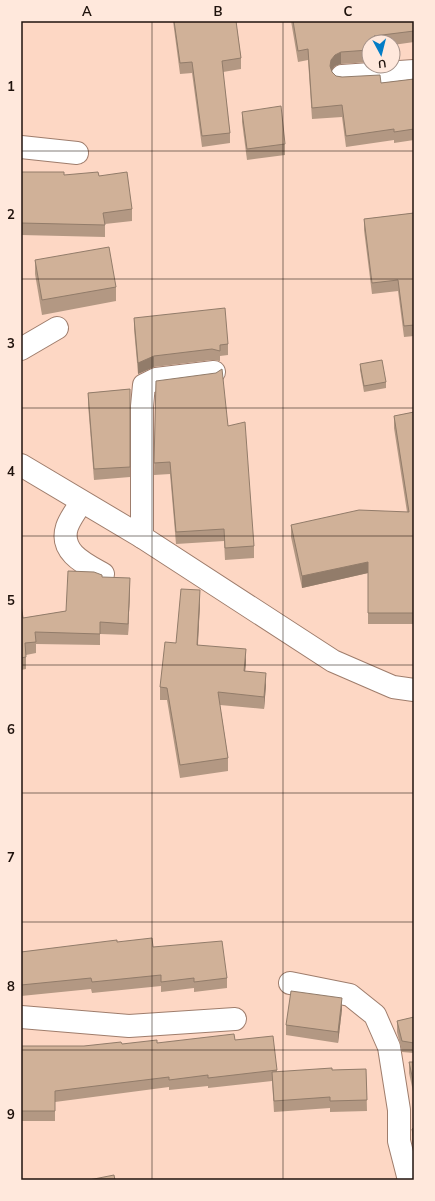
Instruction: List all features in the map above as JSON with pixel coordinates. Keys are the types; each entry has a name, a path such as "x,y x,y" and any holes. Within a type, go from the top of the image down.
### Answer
{"street":[{"path":"342,76 414,71"},
{"path":"21,147 77,153"},
{"path":"21,350 57,328"},
{"path":"142,537 142,406 144,386 156,379 214,372"},
{"path":"21,466 77,509 142,537 333,661 393,687 414,690"},
{"path":"77,509 66,536 67,545 79,561 103,574"},
{"path":"290,983 350,995 375,1015 389,1048 399,1110 399,1141 409,1180"},
{"path":"21,1017 129,1026 235,1019"}],"building":[{"path":"174,21 236,21 241,58 222,61 230,133 202,136 192,62 180,63"},
{"path":"293,21 414,21 414,31 390,34 361,34 361,51 341,52 335,55 331,60 330,66 332,72 336,76 342,77 380,75 381,83 414,79 414,129 394,132 394,129 346,136 342,105 312,108 308,49 298,51"},
{"path":"281,106 285,144 247,149 242,112"},
{"path":"21,172 64,172 64,175 98,172 99,176 127,172 132,209 103,213 105,225 21,223"},
{"path":"414,213 414,325 404,326 398,280 372,283 364,219"},
{"path":"109,247 116,287 42,300 35,260"},
{"path":"225,308 228,344 220,345 220,351 212,349 154,356 138,363 134,318"},
{"path":"382,360 386,382 364,386 360,364"},
{"path":"222,369 228,426 245,422 254,546 225,548 224,529 176,532 170,462 154,463 156,381 216,373"},
{"path":"130,389 130,467 94,469 88,393"},
{"path":"414,412 414,613 368,613 368,562 302,576 291,525 359,510 409,512 394,416"},
{"path":"68,571 94,572 102,575 102,577 130,578 128,624 100,622 100,634 35,632 36,642 25,643 26,657 21,658 21,605 23,618 66,611"},
{"path":"181,589 200,590 197,645 246,649 244,671 266,673 264,697 218,692 228,758 180,765 167,688 160,687 165,642 176,643"},
{"path":"152,938 153,947 222,941 227,978 194,982 194,978 161,982 161,975 92,982 91,978 21,985 21,952 117,940 117,942"},
{"path":"291,991 342,998 338,1032 286,1025"},
{"path":"414,1017 414,1043 402,1041 397,1021"},
{"path":"234,1034 235,1040 273,1036 277,1070 208,1078 208,1075 169,1080 169,1077 55,1091 55,1111 21,1111 21,1046 84,1046 157,1040 157,1043"},
{"path":"409,1062 414,1062 414,1085"},
{"path":"332,1068 332,1070 366,1069 367,1100 330,1101 330,1097 274,1101 272,1072"},
{"path":"414,1128 414,1140 412,1129"},
{"path":"114,1175 115,1180 89,1180"}]}
